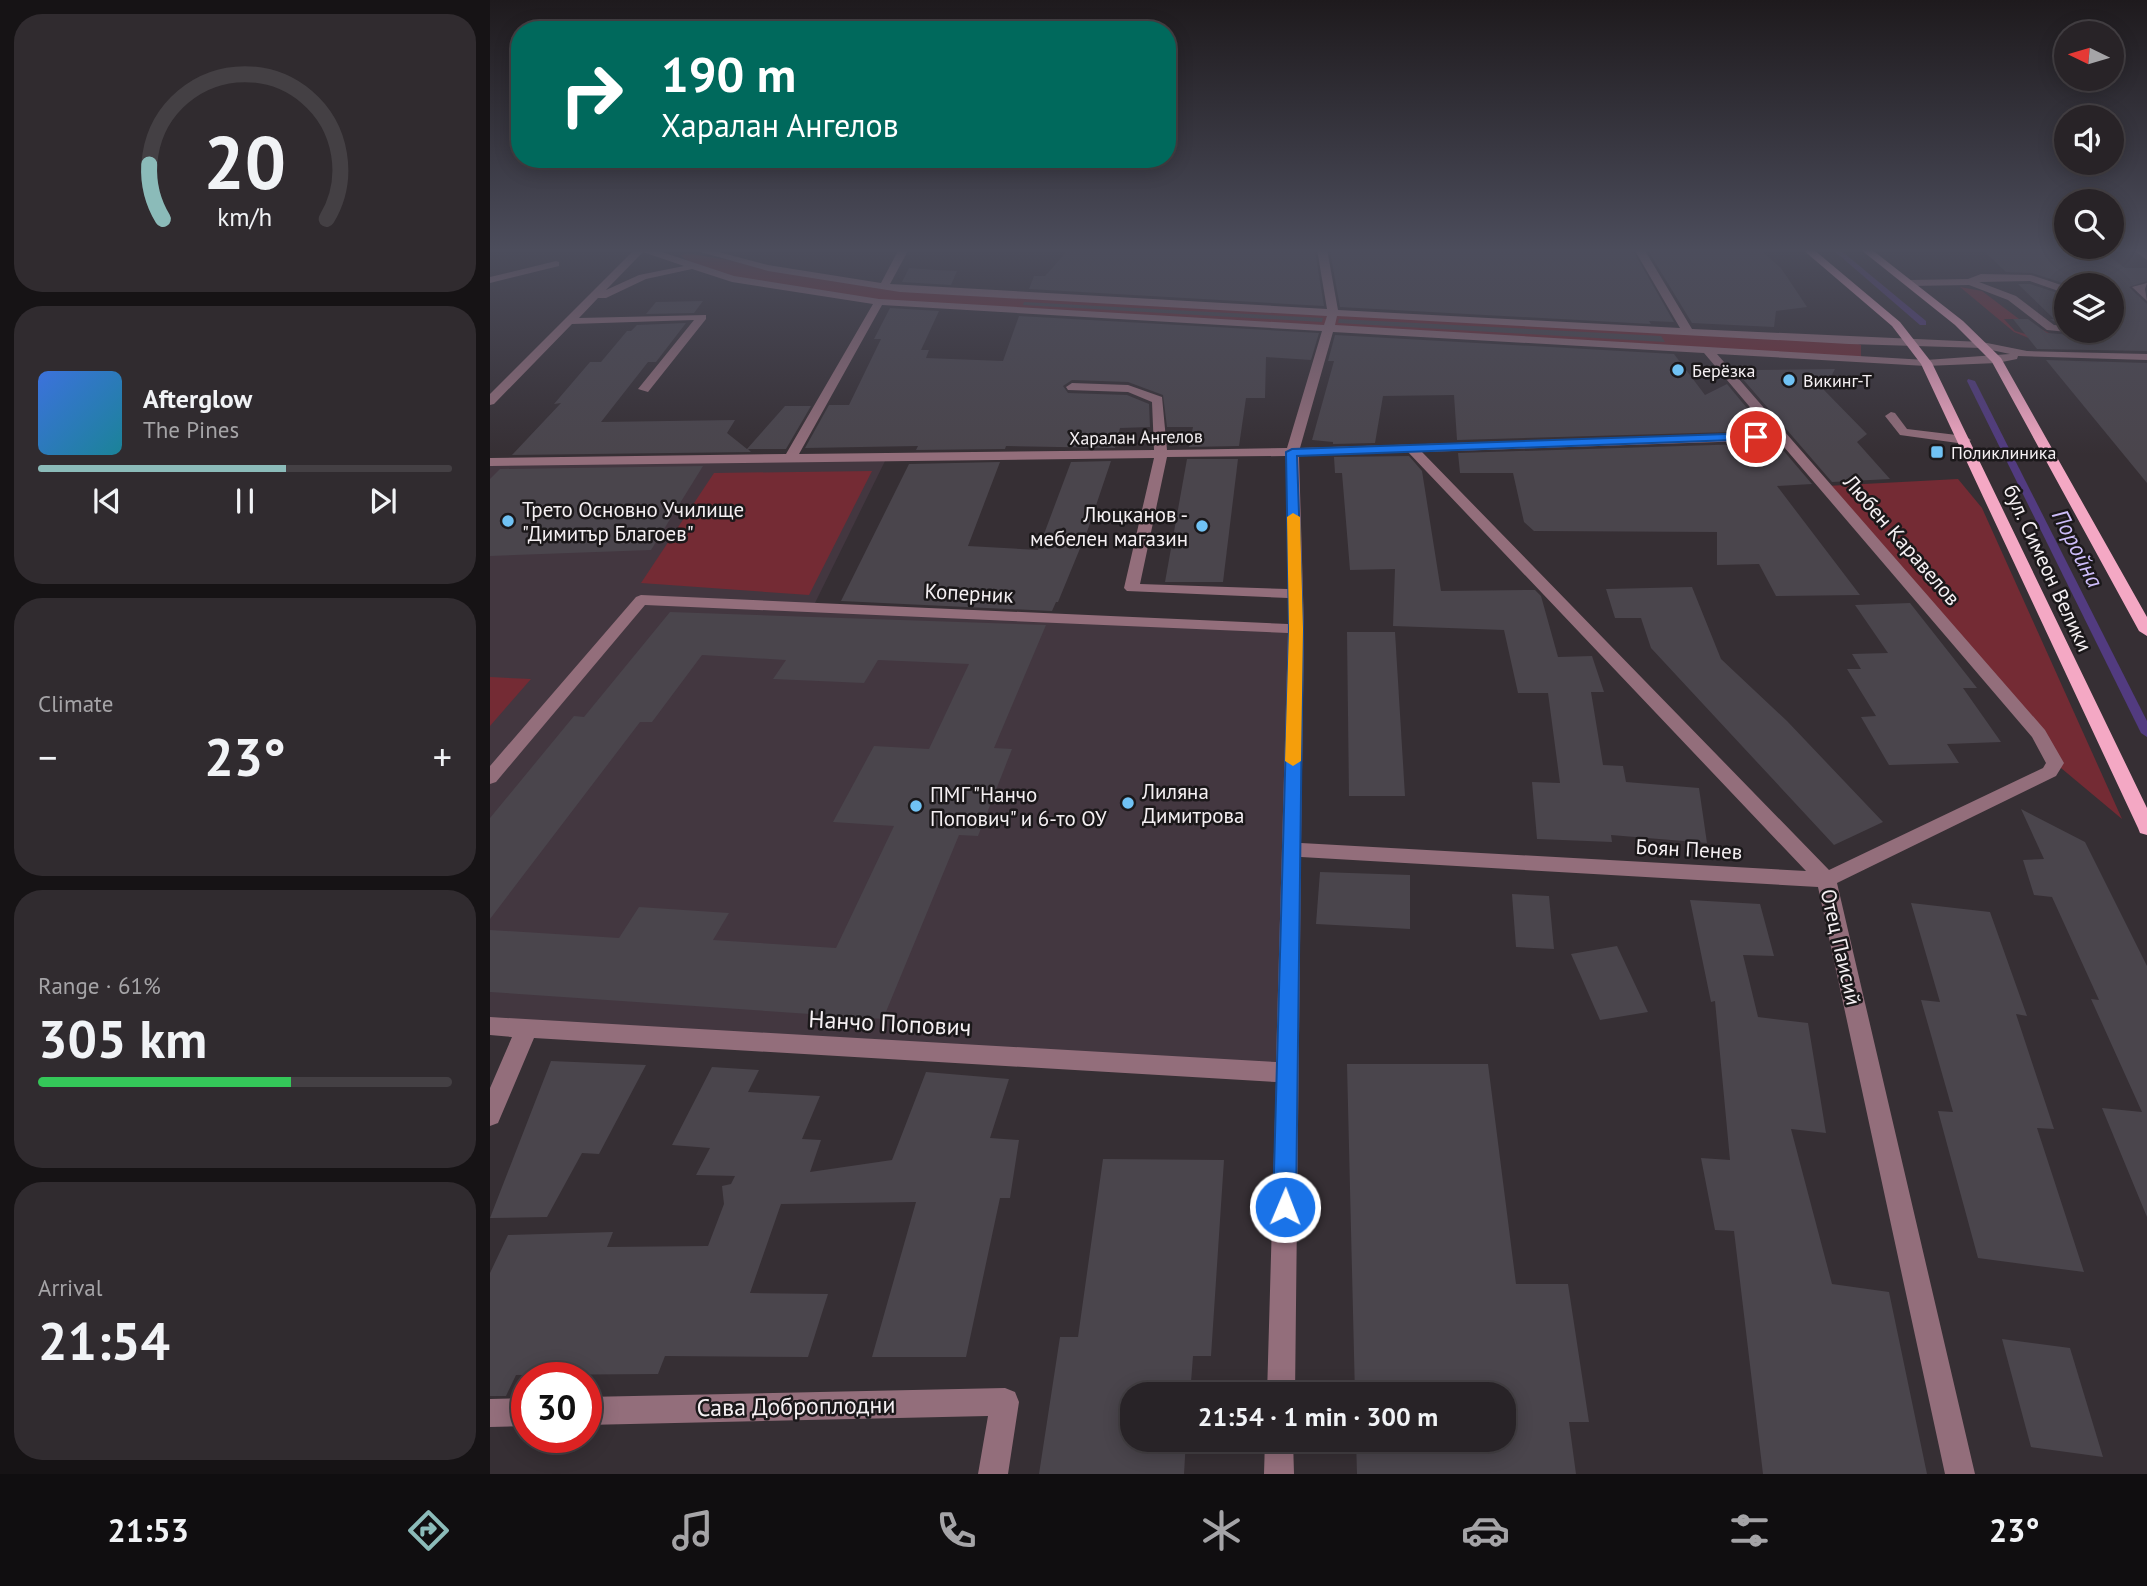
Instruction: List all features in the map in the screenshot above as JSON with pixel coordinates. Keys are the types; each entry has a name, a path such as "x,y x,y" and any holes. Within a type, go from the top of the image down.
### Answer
{"main road":[{"name":"бул. Симеон Велики","path":"1889,318 1913,343 1926,363 1965,440 2147,828"},
{"path":"1950,318 1997,360 2147,631"}],"street":[{"path":"490,401 574,318"},
{"path":"571,321 676,318"},
{"path":"644,389 701,318"},
{"path":"790,458 869,318"},
{"path":"1142,318 1926,363 1997,360 2027,354"},
{"path":"1280,1382 1296,629 1292,452 1332,318"},
{"path":"1422,318 1982,345 2027,354 2147,357"},
{"path":"1680,318 1688,332"},
{"path":"2038,318 2054,328"},
{"path":"2111,343 2124,357"},
{"name":"Любен Каравелов","path":"1708,351 2039,734 2055,763"},
{"path":"1072,387 1130,388 1148,392 1158,400 1161,454 1132,588 1296,594"},
{"path":"1891,416 1904,432 1965,440"},
{"name":"Харалан Ангелов","path":"490,462 1292,452 1782,436"},
{"name":"Отец Паисий","path":"1412,449 1826,880 1960,1474"},
{"name":"Коперник","path":"490,778 641,600 1296,629"},
{"name":"Боян Пенев","path":"1292,849 1826,880 2050,772 2055,763"},
{"name":"Нанчо Попович","path":"490,1026 1288,1073"},
{"path":"490,1116 527,1028"},
{"name":"Сава Доброплодни","path":"602,1411 1006,1402 993,1474"},
{"path":"490,1413 511,1412"},
{"path":"1279,1452 1279,1474"}],"shaded area":[{"path":"1151,318 1425,318 1849,341 1861,345 1861,359"},
{"path":"1997,318 2017,318 2004,319 2015,331 2029,335 2041,329 2053,335 2031,339 2014,332"},
{"path":"887,457 813,607 1296,629 1288,1073 490,1026 490,462"},
{"path":"872,471 809,595 641,583 714,473"},
{"path":"1958,479 1982,508 2122,819 2055,763 1826,486"},
{"path":"490,677 531,679 490,726"}],"building":[{"path":"885,318 936,318 921,350 929,350 926,358 1003,361 1018,318 1319,333 1311,360 1266,357 1265,398 1246,398 1239,446 1189,447 1193,427 1167,427 1163,395 1128,382 1072,380 1063,386 1068,393 1127,395 1149,404 1150,427 1120,428 1115,448 805,448 829,405 849,405 881,339 874,339"},
{"path":"1248,318 1323,318 1322,322"},
{"path":"1537,318 1672,318 1674,322 1649,321 1651,324"},
{"path":"1689,318 1775,318 1774,327 1692,323"},
{"path":"2124,318 2147,318 2147,351 2037,349 2013,319 2028,319 2047,333 2054,334 2054,343 2124,343"},
{"path":"1339,319 1661,336 1665,342 1338,323"},
{"path":"686,323 656,362 648,362 601,422 735,420 727,433 747,449 785,406 811,406 786,449 748,449 751,452 512,455 561,403 554,404 590,362 601,362 627,331 637,325"},
{"path":"1335,335 1674,354 1705,395 1727,384 1766,431 1457,440 1454,395 1383,396 1375,443 1333,444 1312,440 1334,361 1328,361"},
{"path":"2046,360 2147,363 2147,483"},
{"path":"1835,369 1824,390 1867,434 1857,442 1890,479 1832,482 1741,377 1754,370"},
{"path":"1777,443 1812,484 1777,486 1860,595 1776,596 1759,564 1717,565 1717,532 1534,531 1524,522 1513,473 1460,473 1458,453"},
{"path":"1409,456 1422,471 1441,591 1535,590 1541,596 1558,657 1592,656 1604,692 1591,692 1603,765 1623,766 1626,782 1699,788 1707,843 1611,835 1612,842 1537,839 1532,782 1560,783 1548,693 1518,693 1504,630 1393,626 1395,569 1350,570 1342,473 1335,473 1334,457"},
{"name":"Люцканов - мебелен магазин","path":"1187,459 1238,459 1223,582 1165,582"},
{"path":"1111,461 1088,529 1052,611 841,601 909,464 1000,462 968,546 1038,550 1071,462"},
{"path":"703,466 651,550 490,556 490,479 500,469"},
{"path":"1692,587 1721,659 1787,721 1883,822 1834,845 1651,648 1641,618 1615,618 1606,589"},
{"path":"1910,603 1977,688 1963,688 2001,742 1947,744 1959,763 1889,765 1861,717 1876,716 1847,669 1861,669 1852,654 1888,653 1855,605"},
{"name":"ПМГ \"Нанчо Попович\" и 6-то ОУ","path":"670,612 1046,625 994,748 1012,749 978,836 959,835 883,1019 490,992 490,930 619,938 639,907 729,913 713,940 836,948 894,826 833,822 874,746 929,749 969,664 878,660 864,683 773,679 786,660 702,655 652,722 640,722 490,919 490,818 574,716 584,717"},
{"path":"1347,632 1395,632 1405,796 1349,796"},
{"path":"2021,809 2085,842 2147,966 2147,1217 2102,1108 2142,1112 2091,999 2099,1000 2052,897 2034,895 2023,860 2044,859"},
{"path":"1320,872 1410,875 1410,929 1316,924"},
{"path":"1512,894 1549,896 1554,949 1516,947"},
{"path":"1690,900 1760,904 1774,956 1743,955 1758,1017 1808,1023 1826,1133 1791,1129 1832,1284 1889,1292 1927,1474 1763,1474 1734,1231 1715,1230 1701,1158 1730,1160 1715,1001 1711,1002"},
{"path":"1911,903 1990,912 2027,1016 2016,1014 2054,1129 2037,1128 2084,1272 1978,1258 1938,1111 1953,1112 1921,1000 1940,1002"},
{"path":"1617,946 1648,1012 1600,1020 1571,954"},
{"path":"551,1061 646,1065 599,1154 582,1153 547,1217 490,1218"},
{"path":"1347,1064 1488,1064 1516,1284 1568,1284 1589,1422 1569,1422 1576,1474 1357,1474 1356,1452 1516,1452 1516,1382 1355,1382"},
{"path":"712,1067 759,1070 748,1092 820,1096 802,1139 821,1140 810,1172 892,1160 926,1072 1009,1079 990,1138 1019,1140 1010,1198 1000,1198 966,1357 872,1357 916,1202 781,1204 750,1293 828,1294 808,1357 665,1356 658,1374 602,1374 602,1362 511,1362 511,1386 506,1396 490,1396 490,1273 508,1235 613,1232 607,1247 708,1246 724,1204 722,1186 731,1184 735,1176 696,1175 710,1148 672,1145"},
{"path":"1103,1159 1224,1160 1211,1356 1193,1356 1191,1382 1120,1382 1120,1452 1185,1452 1184,1474 1039,1474 1060,1337 1078,1337"},
{"path":"2002,1339 2070,1348 2103,1457 2031,1447"}],"waterway":[{"name":"Поройна","path":"1917,318 1923,323"},
{"name":"Поройна","path":"1971,381 2147,733"}],"slow traffic":[{"path":"1293,517 1296,629 1293,761"}],"place":[{"name":"Берёзка","path":"1678,370"},
{"name":"Викинг-Т","path":"1789,380"},
{"name":"Поликлиника","path":"1937,452"},
{"name":"Трето Основно Училище \"Димитър Благоев\"","path":"508,521"},
{"name":"Люцканов - мебелен магазин","path":"1202,526"},
{"name":"Лиляна Димитрова","path":"1128,803"},
{"name":"ПМГ \"Нанчо Попович\" и 6-то ОУ","path":"916,806"}],"route":[{"path":"1285,1207 1296,629 1292,452 1756,437"}]}
